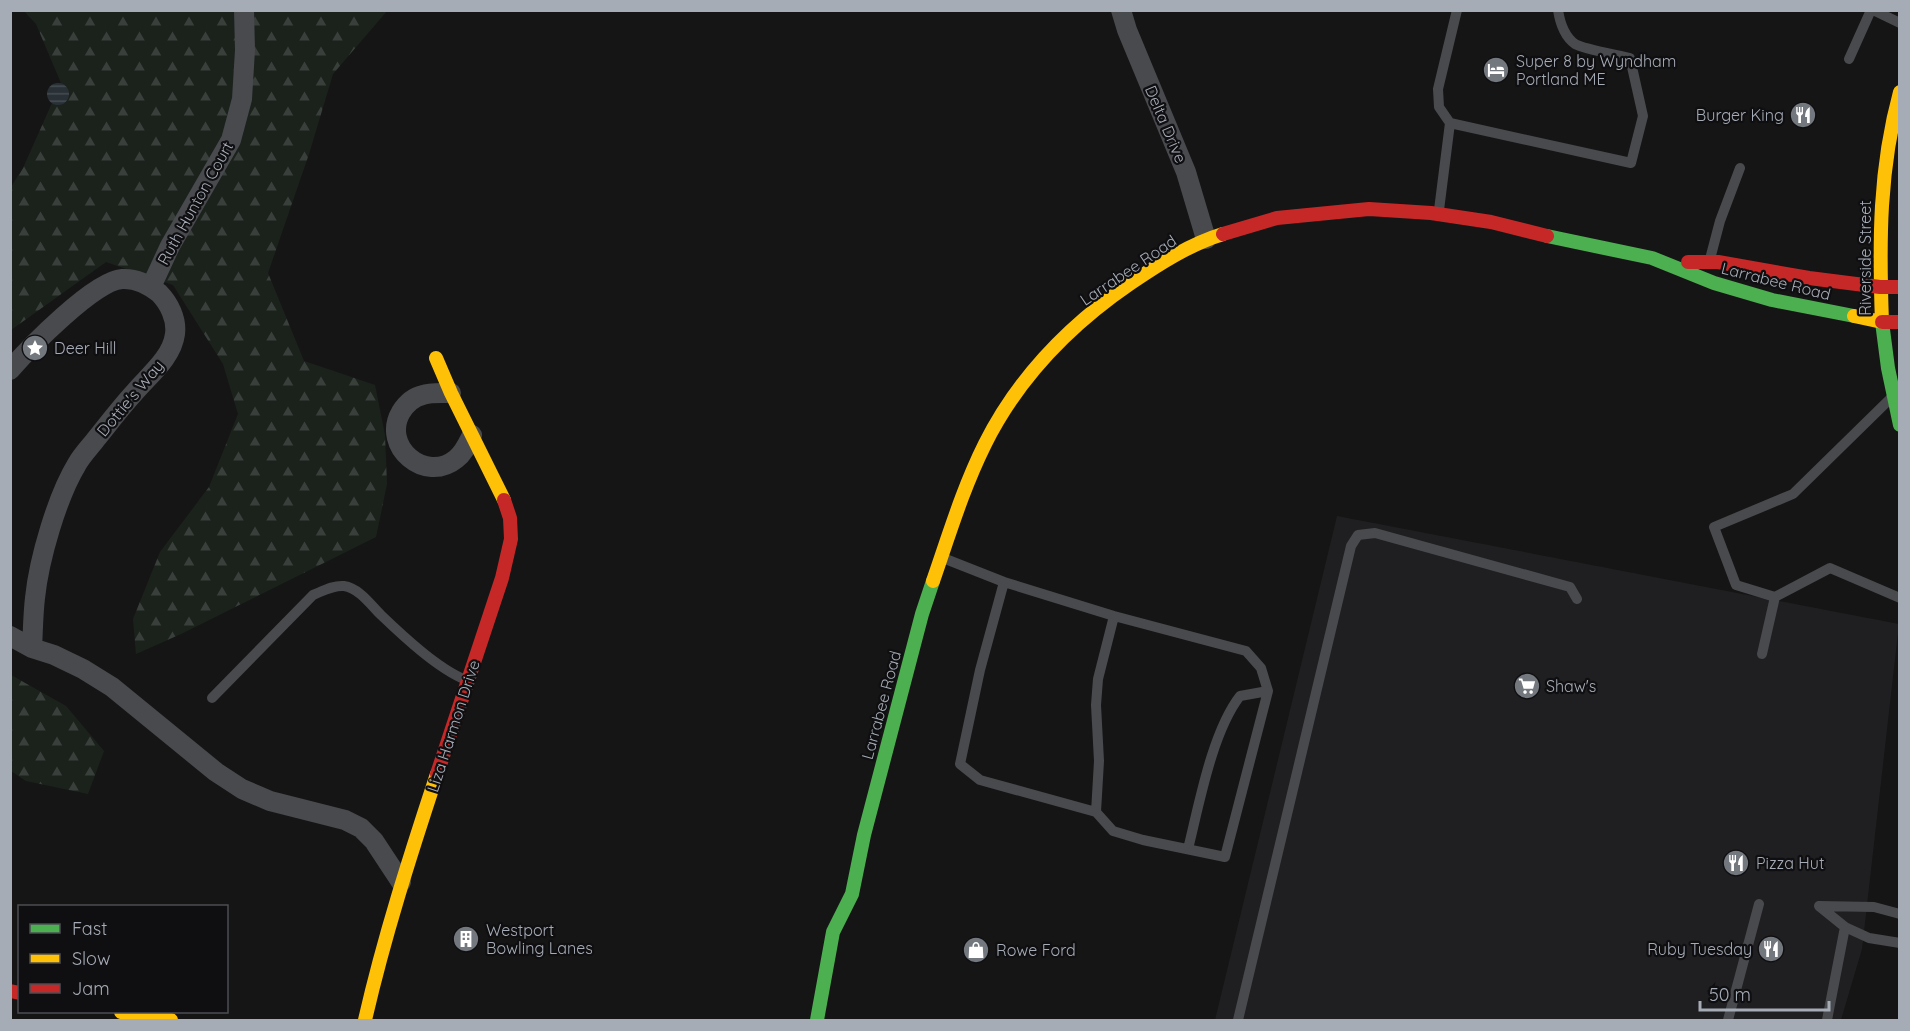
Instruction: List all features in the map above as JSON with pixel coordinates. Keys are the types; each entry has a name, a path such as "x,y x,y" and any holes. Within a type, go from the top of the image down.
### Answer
{"main road":[{"name":"Riverside Street","path":"1899,92 1885,153 1879,224 1882,322 1899,425"},
{"name":"Larrabee Road","path":"818,1020 833,932 852,894 900,694 922,614 955,516 985,444 1026,379 1049,352 1100,304 1156,267 1206,239 1277,218 1369,209 1438,213 1491,222 1665,262 1714,283 1772,300 1882,322 1899,322"},
{"name":"Larrabee Road","path":"1665,262 1710,262 1809,278 1880,287 1899,287"},
{"name":"Liza Harmon Drive","path":"365,1020 401,882 502,578 511,539 510,518 504,499 436,358"},
{"name":"Larrabee Road","path":"852,894 855,923"},
{"path":"133,1013 171,1020"}],"street":[{"name":"Ruth Hunton Court","path":"151,287 170,246 231,140 242,99 245,50 244,10"},
{"name":"Delta Drive","path":"1121,10 1127,30 1186,172 1206,239"},
{"path":"10,370 43,336 94,291 107,283 122,279 137,280 151,287"},
{"name":"Dottie's Way","path":"32,648 35,596 60,498 78,463 123,405 158,367 168,353 175,334 173,314 164,298 151,287"},
{"path":"451,393 424,394 413,399 404,407 397,423 397,441 411,460 434,467 446,465 456,459 472,435"},
{"path":"10,636 32,648 74,664 112,687 216,772 243,789 270,801 345,820 361,828 374,841 401,882"}],"lane":[{"path":"1438,213 1450,123 1439,107 1438,89 1457,10"},
{"path":"1450,123 1631,163 1643,116 1630,58 1575,44 1565,33 1558,10"},
{"path":"1849,58 1872,10 1899,23"},
{"path":"1710,262 1719,221 1740,168"},
{"path":"1894,396 1793,494 1714,527 1736,585 1775,597 1830,568 1899,598"},
{"path":"1238,1020 1352,546 1358,535 1375,533 1570,587 1577,598"},
{"path":"941,557 1004,582 1114,616 1246,651 1261,668 1268,691 1225,857 1143,840 1113,831 1096,812 980,780 960,764 980,670 1004,582"},
{"path":"212,698 313,595 332,587 346,586 365,597 381,615 450,673 468,680"},
{"path":"1762,654 1775,597"},
{"path":"1096,812 1099,761 1097,688 1114,616"},
{"path":"1188,849 1216,742 1232,706 1240,696 1268,691"},
{"path":"1728,1020 1759,904"},
{"path":"1899,914 1874,907 1819,906 1845,927 1869,938 1899,943"},
{"path":"1827,1020 1845,927"}],"shaded area":[{"path":"58,83 68,90 69,94 62,104 58,105 48,98 47,94 54,84"},
{"path":"1337,516 1899,624 1862,949 1841,1020 1215,1020"}],"green space":[{"path":"24,11 387,11 333,74 309,154 268,273 304,361 375,385 385,435 387,484 376,537 136,654 133,619 160,552 209,487 238,414 223,364 173,285 106,262 11,330 11,187 23,168 61,83 36,24"},
{"path":"11,675 66,706 104,751 88,794 26,781 11,771"}],"traffic: fast":[{"path":"1547,236 1652,258 1714,283 1772,300 1854,316"},
{"path":"1882,322 1888,368 1900,425"},
{"path":"817,1020 833,932 852,894 864,835 922,614 933,581"}],"traffic: slow":[{"path":"1854,316 1882,322 1881,234 1884,178 1900,92"},
{"path":"933,581 957,512 985,444 998,420 1030,375 1067,335 1109,299 1175,255 1223,234"},
{"path":"436,358 504,500"},
{"path":"365,1020 389,927 437,774"},
{"path":"127,1013 171,1020"}],"traffic: jam":[{"path":"1223,234 1277,218 1369,209 1431,213 1491,222 1547,236"},
{"path":"1688,262 1718,262 1809,278 1880,287"},
{"path":"1880,287 1900,287"},
{"path":"1882,322 1900,322"},
{"path":"437,774 502,578 511,539 510,518 504,500"},
{"path":"10,991 18,993"}],"place":[{"name":"Super 8 by Wyndham Portland ME","path":"1496,70"},
{"name":"Burger King","path":"1803,115"},
{"name":"Deer Hill","path":"35,348"},
{"name":"Shaw's","path":"1527,686"},
{"name":"Pizza Hut","path":"1736,863"},
{"name":"Westport Bowling Lanes","path":"466,939"},
{"name":"Ruby Tuesday","path":"1771,949"},
{"name":"Rowe Ford","path":"976,950"}]}
